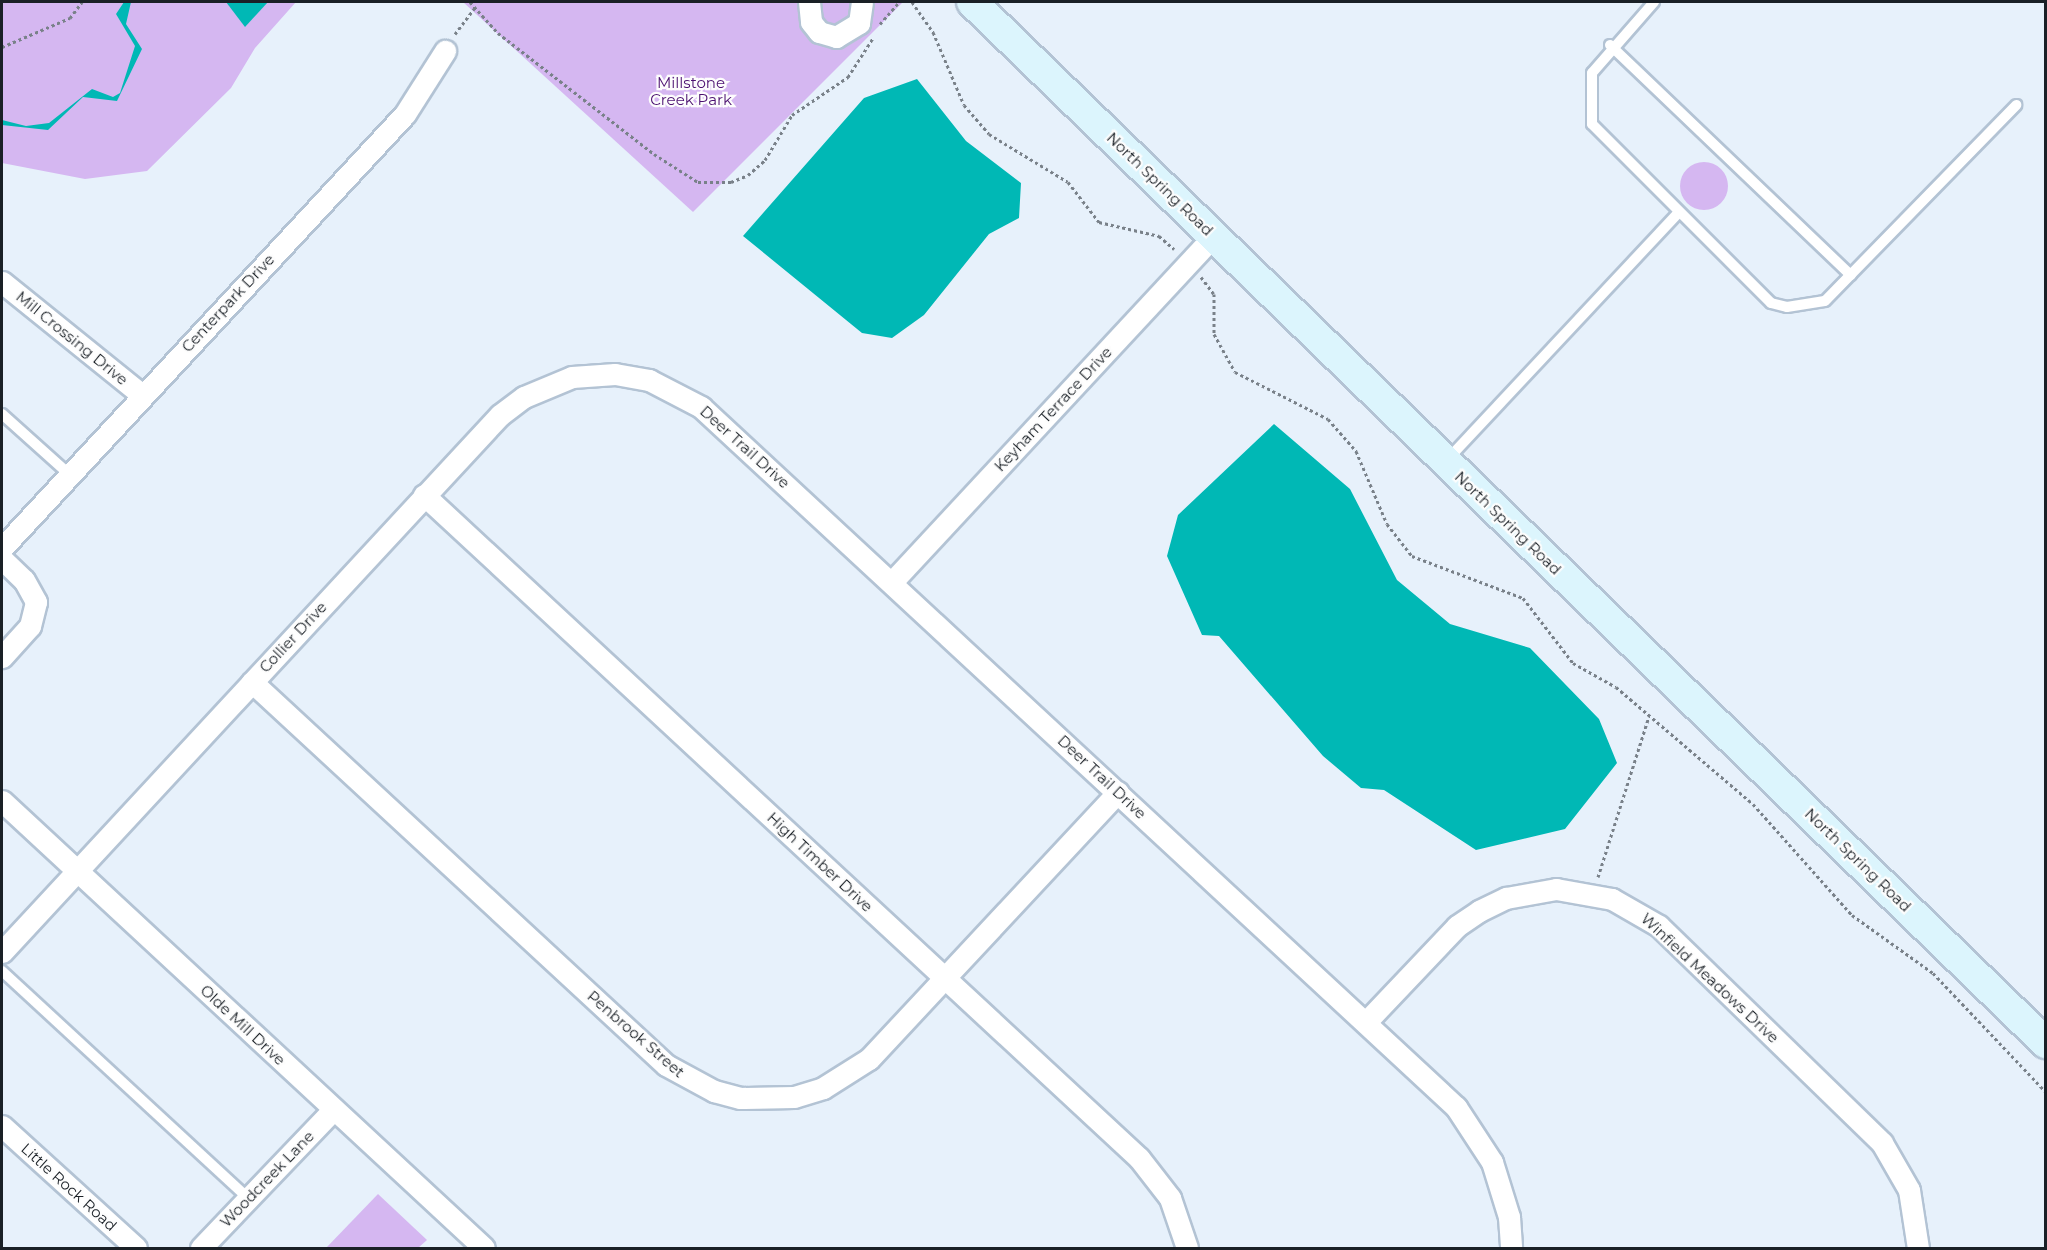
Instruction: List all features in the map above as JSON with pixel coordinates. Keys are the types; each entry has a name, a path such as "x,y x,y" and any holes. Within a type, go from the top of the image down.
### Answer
{"main road":[{"name":"North Spring Road","path":"972,2 2046,1043"}],"street":[{"path":"809,2 810,22 819,32 836,37 859,23 862,2"},
{"name":"Centerpark Drive","path":"2,548 405,114 445,51"},
{"name":"Keyham Terrace Drive","path":"892,582 1214,236"},
{"name":"Mill Crossing Drive","path":"2,282 142,395"},
{"name":"Deer Trail Drive","path":"615,374 649,380 702,407 1366,1022 1477,1133 1502,1189 1511,1248"},
{"name":"Collier Drive","path":"2,952 424,495 524,397 572,378 615,374"},
{"name":"High Timber Drive","path":"424,495 945,978 1157,1178 1182,1225 1187,1248"},
{"path":"2,559 31,589 36,602 30,626 2,657"},
{"name":"Penbrook Street","path":"252,682 666,1065 714,1091 767,1100 823,1088 869,1059 1118,792"},
{"name":"Olde Mill Drive","path":"2,801 484,1248"},
{"name":"Winfield Meadows Drive","path":"1366,1022 1444,939 1479,910 1530,892 1598,895 1659,926 1882,1143 1909,1190 1918,1248"},
{"name":"Woodcreek Lane","path":"201,1248 334,1109"},
{"name":"Little Rock Road","path":"2,1126 136,1248"}],"lane":[{"path":"1654,2 1610,45 1592,73 1592,124 1678,213 1771,303 1787,307 1825,301 2016,105"},
{"path":"1610,45 1851,275"},
{"path":"1445,461 1678,213"},
{"path":"2,414 70,475"},
{"path":"2,971 249,1198"}],"path":[{"path":"2,47 70,18 82,2"},
{"path":"470,2 498,33 654,154 686,177 710,183 739,179 765,160 792,115 848,77 899,2"},
{"path":"912,2 933,32 964,105 989,134 1068,183 1099,222 1159,236 1189,262 1214,294 1215,334 1235,372 1328,419 1356,451 1387,524 1412,556 1523,598 1559,649 1616,687 1648,718 1674,734 1779,828 1852,915 1933,973 2046,1092"},
{"path":"445,51 475,7"},
{"path":"1598,895 1599,874 1648,718"}],"green space":[{"path":"2,2 296,2 255,48 231,88 147,171 85,179 2,163"},
{"name":"Millstone Creek Park","path":"463,2 903,2 693,212"},
{"path":"1699,162 1709,162 1724,172 1728,186 1727,195 1718,206 1709,210 1699,210 1684,200 1680,191 1680,181 1690,166"},
{"path":"378,1194 427,1240 418,1248 326,1248"}],"water":[{"path":"124,2 131,2 126,24 142,49 117,101 83,97 48,130 2,125 2,120 26,126 49,123 92,89 113,97 120,93 135,46 116,14"},
{"path":"226,2 268,2 245,27"},
{"path":"917,79 966,141 1021,183 1019,218 989,234 924,315 892,338 862,333 743,236 864,98"},
{"path":"1274,424 1350,489 1397,580 1450,624 1530,648 1599,719 1617,763 1565,829 1476,850 1384,790 1361,788 1323,756 1219,636 1202,635 1167,556 1178,515"}]}
